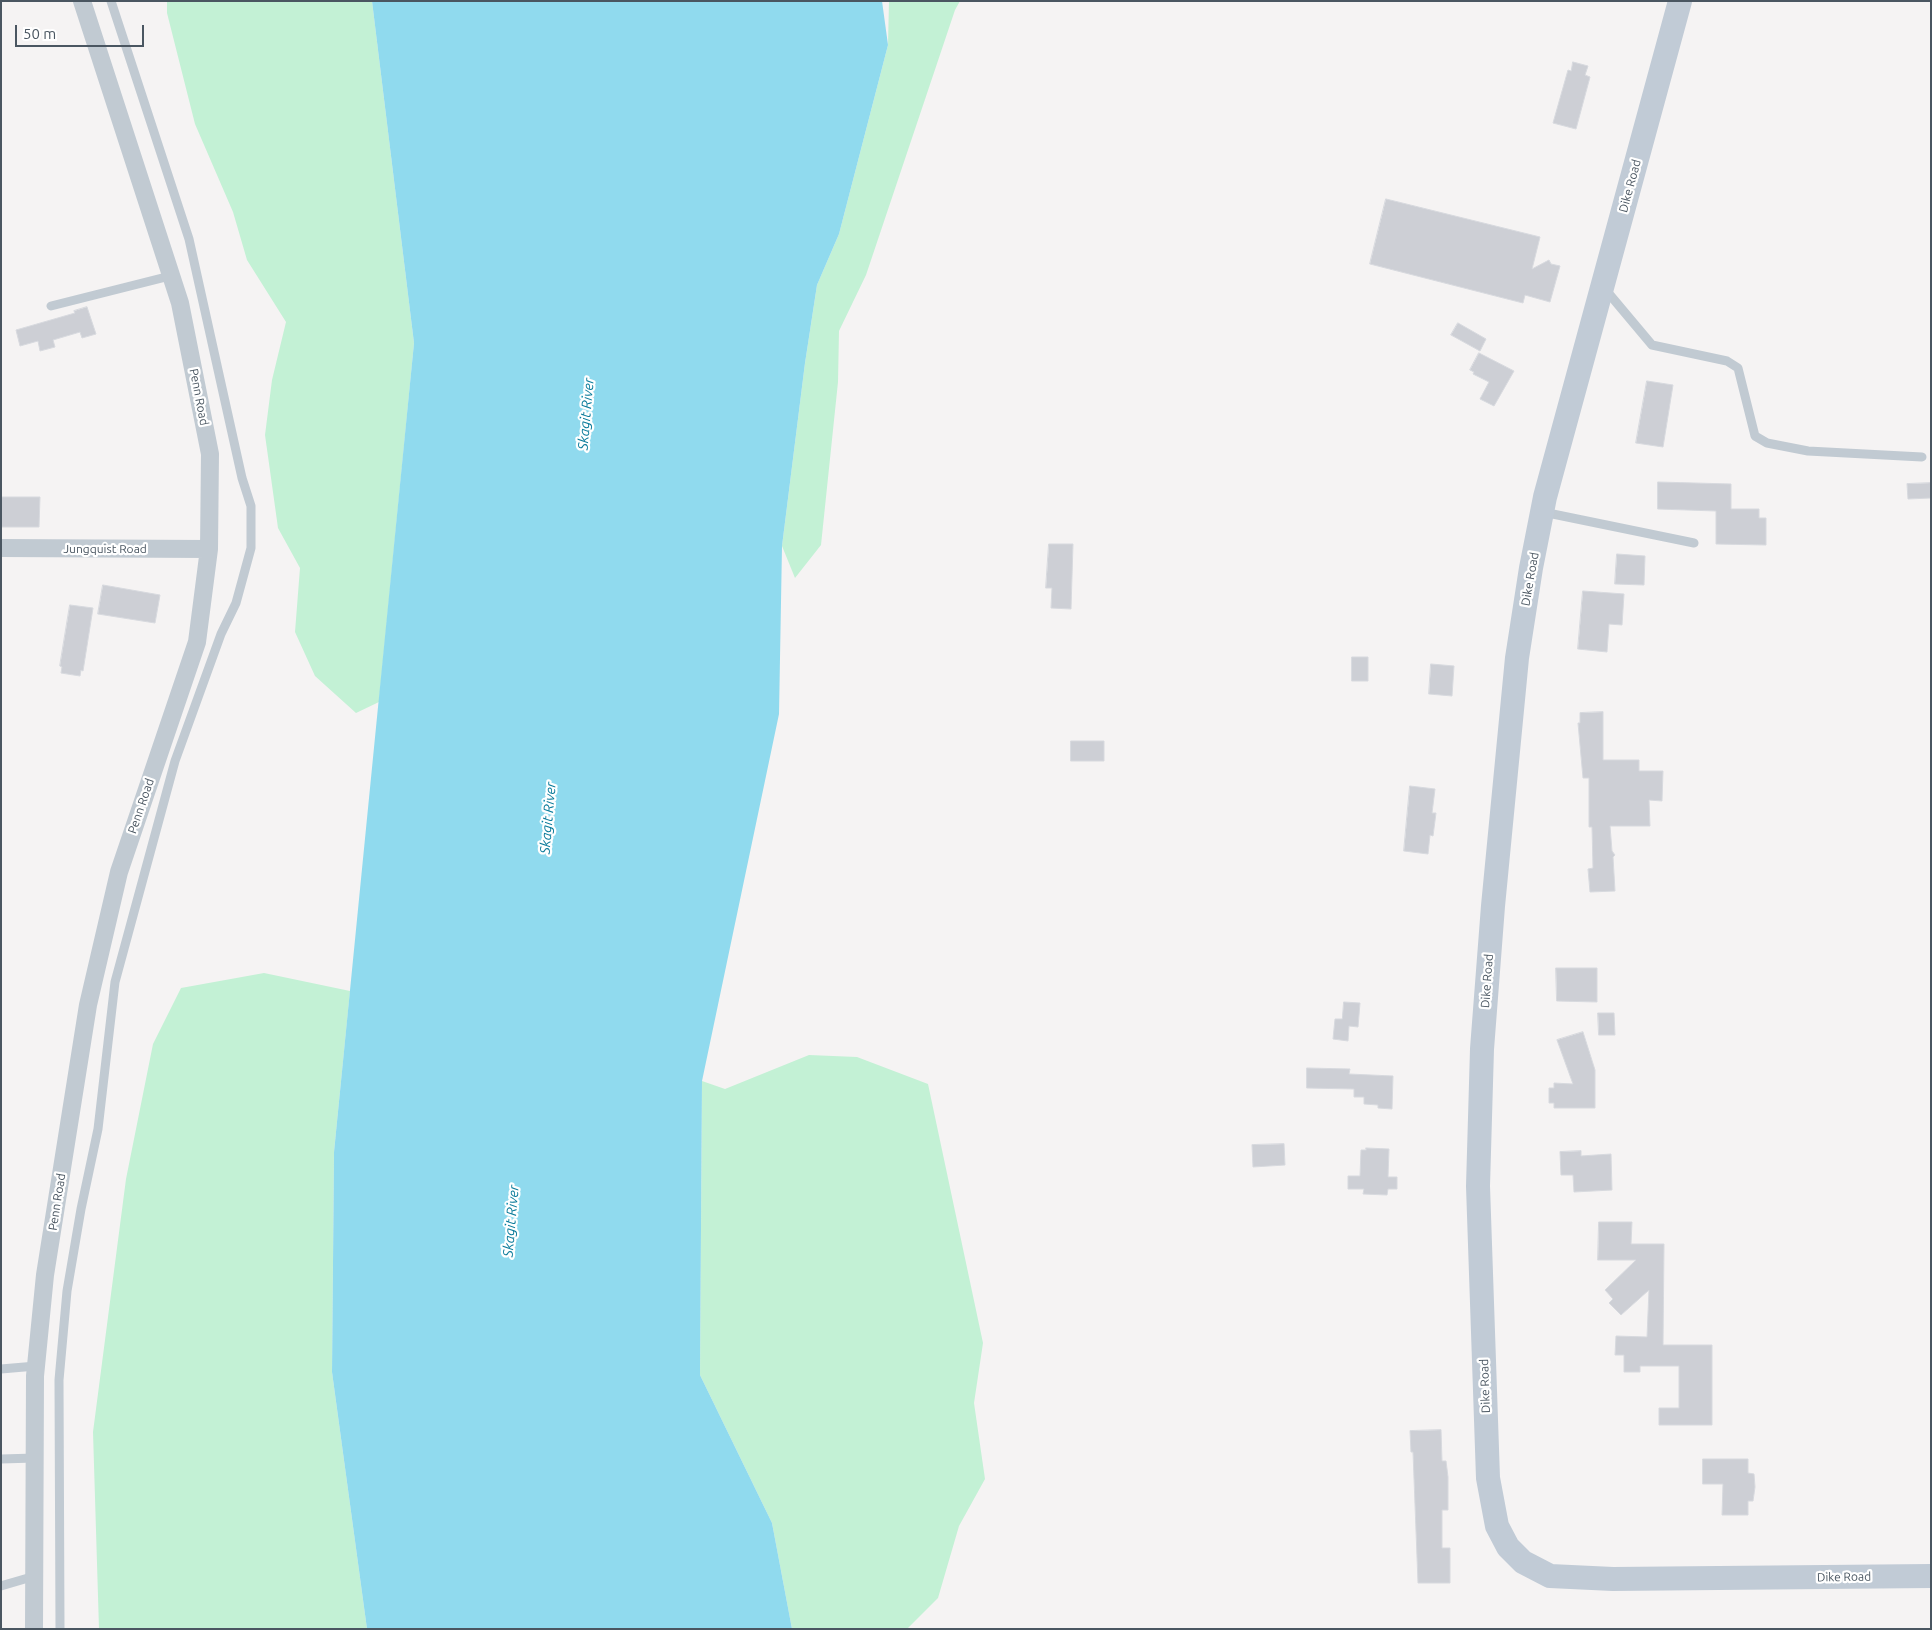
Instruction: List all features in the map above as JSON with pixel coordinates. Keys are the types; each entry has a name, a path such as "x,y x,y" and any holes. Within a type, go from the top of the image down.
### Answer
{"street":[{"name":"Penn Road","path":"34,1629 36,1366 45,1275 88,1005 119,872 197,642 210,549 210,454 180,303 82,1"},
{"name":"Dike Road","path":"1680,1 1542,512 1517,658 1494,896 1482,1049 1478,1186 1488,1478 1497,1526 1508,1547 1523,1562 1550,1576 1613,1579 1931,1576"},
{"name":"Jungquist Road","path":"1,548 210,549"}],"lane":[{"path":"60,1629 59,1380 67,1291 80,1209 98,1129 115,982 175,761 222,634 236,603 251,548 251,506 242,478 189,239 111,1"},
{"path":"51,306 170,276"},
{"path":"1603,287 1652,345 1727,361 1738,368 1755,436 1767,443 1808,451 1922,457"},
{"path":"1542,512 1694,543"},
{"path":"1,1369 36,1366"},
{"path":"1,1458 35,1458"},
{"path":"1,1586 34,1576"}],"green space":[{"path":"167,1 372,1 414,343 379,702 356,713 315,676 295,632 300,568 278,528 265,435 272,380 286,322 247,260 233,212 195,124 167,13"},
{"path":"889,1 960,1 955,10 866,275 839,331 838,382 821,545 795,578 782,546 805,363 817,285 839,234 888,45"},
{"path":"264,973 350,991 334,1152 332,1372 367,1629 99,1629 93,1432 126,1179 153,1044 181,988"},
{"path":"809,1055 857,1057 928,1084 983,1343 974,1403 985,1479 959,1526 938,1598 907,1629 792,1629 772,1523 700,1375 702,1081 725,1089"}],"water":[{"name":"Skagit River","path":"372,1 882,1 888,45 839,234 817,285 805,363 782,546 779,714 702,1081 700,1375 772,1523 792,1629 367,1629 332,1372 334,1152 414,343"}],"building":[{"path":"1573,62 1588,66 1585,75 1590,77 1576,129 1553,123 1568,70 1571,71"},
{"path":"1386,199 1540,237 1532,269 1549,260 1551,264 1560,266 1550,302 1525,295 1523,303 1370,264"},
{"path":"87,307 96,334 82,338 80,332 53,340 55,347 40,351 38,341 20,346 16,330 75,313 74,311"},
{"path":"1458,323 1486,339 1480,351 1451,335"},
{"path":"1479,353 1514,371 1494,406 1480,399 1489,382 1473,374 1474,372 1470,370"},
{"path":"1647,381 1673,385 1663,447 1636,443"},
{"path":"1658,482 1731,484 1731,509 1759,509 1759,518 1766,518 1766,545 1716,544 1716,511 1658,509"},
{"path":"1931,483 1931,498 1908,499 1907,484"},
{"path":"1,497 40,497 39,527 1,527"},
{"path":"1049,544 1073,544 1071,609 1051,608 1052,588 1046,588"},
{"path":"1617,554 1645,556 1644,585 1615,584"},
{"path":"103,585 160,595 155,623 98,614"},
{"path":"1583,591 1624,594 1622,625 1609,624 1607,652 1578,649"},
{"path":"70,605 93,608 83,671 81,670 80,676 61,673 62,667 60,666"},
{"path":"1352,657 1368,657 1368,681 1352,681"},
{"path":"1431,664 1454,666 1452,696 1429,694"},
{"path":"1603,712 1603,760 1639,760 1639,771 1663,771 1662,801 1649,800 1650,826 1610,826 1612,851 1615,855 1613,857 1615,891 1590,892 1588,869 1593,868 1592,827 1589,827 1589,778 1583,778 1578,723 1580,723 1580,713"},
{"path":"1071,741 1104,741 1104,761 1071,761"},
{"path":"1410,786 1435,789 1432,813 1436,813 1433,836 1430,835 1428,854 1404,851"},
{"path":"1556,968 1597,968 1597,1002 1557,1001"},
{"path":"1344,1002 1360,1003 1358,1027 1349,1026 1348,1041 1333,1039 1335,1019 1342,1019"},
{"path":"1598,1013 1614,1013 1615,1035 1599,1035"},
{"path":"1583,1032 1595,1070 1595,1108 1554,1108 1554,1103 1549,1103 1549,1088 1554,1088 1554,1083 1573,1084 1557,1040"},
{"path":"1307,1068 1350,1069 1349,1074 1393,1076 1392,1109 1364,1104 1364,1097 1354,1097 1354,1089 1307,1088"},
{"path":"1284,1144 1285,1165 1253,1167 1252,1145"},
{"path":"1366,1148 1389,1149 1388,1177 1397,1177 1397,1189 1388,1189 1387,1195 1363,1194 1364,1189 1348,1189 1348,1176 1360,1176 1361,1150 1366,1150"},
{"path":"1581,1151 1581,1156 1611,1154 1612,1190 1574,1192 1573,1175 1561,1175 1560,1152"},
{"path":"1599,1222 1632,1222 1631,1244 1664,1244 1663,1345 1712,1345 1712,1425 1659,1425 1659,1408 1679,1408 1679,1366 1640,1366 1640,1372 1624,1372 1624,1355 1615,1355 1616,1336 1647,1337 1649,1290 1621,1315 1609,1303 1613,1299 1605,1290 1636,1260 1598,1260"},
{"path":"1441,1430 1442,1461 1446,1461 1448,1477 1448,1510 1442,1510 1442,1548 1450,1548 1450,1583 1418,1583 1413,1452 1411,1452 1410,1431"},
{"path":"1703,1459 1748,1459 1748,1473 1754,1474 1755,1487 1753,1501 1748,1501 1748,1515 1722,1515 1723,1484 1703,1484"}]}
